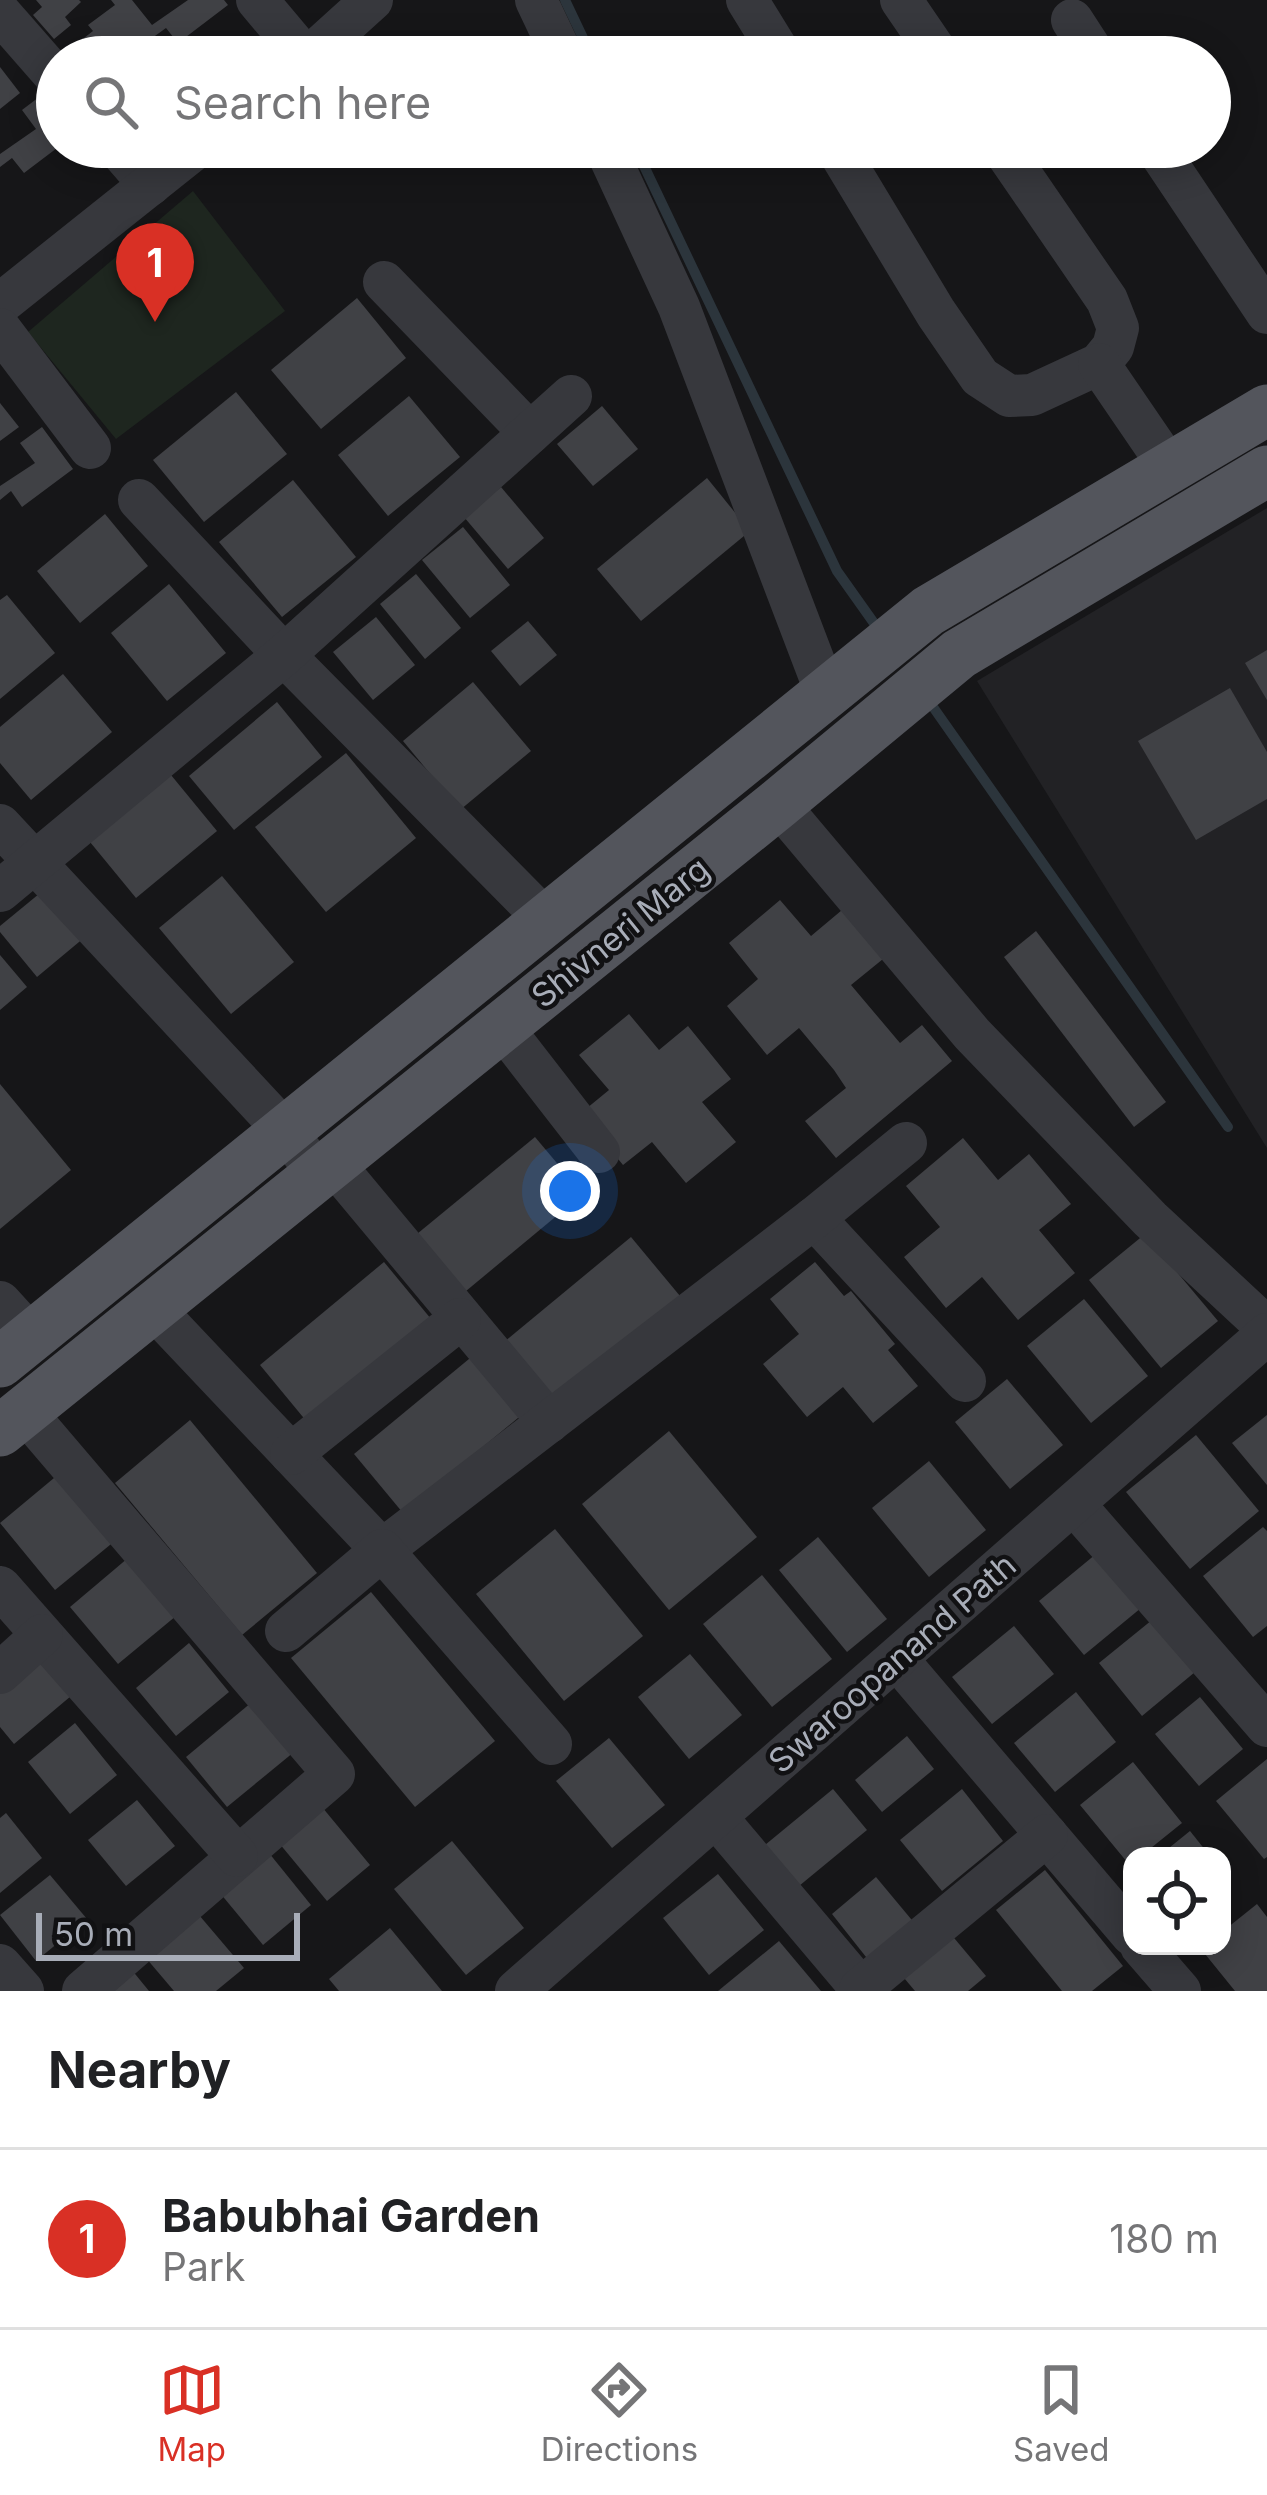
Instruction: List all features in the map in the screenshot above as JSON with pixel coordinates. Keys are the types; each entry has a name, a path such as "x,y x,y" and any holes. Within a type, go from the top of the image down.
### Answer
{"main road":[{"name":"Shivneri Marg","path":"10,1333 285,1131 928,611 1267,410"},
{"name":"Shivneri Marg","path":"12,1421 959,655 1267,471"}],"street":[{"path":"257,0 289,36"},
{"path":"331,36 372,0"},
{"path":"536,0 552,36"},
{"path":"747,0 769,36"},
{"path":"901,0 926,36"},
{"path":"0,13 36,54"},
{"path":"1072,20 1082,36"},
{"path":"135,168 150,185"},
{"path":"0,303 171,168"},
{"path":"614,168 680,307 840,682"},
{"path":"849,168 980,377 1009,396 1032,395 1099,364 1113,347 1118,328 1107,300 1016,168"},
{"path":"1170,168 1267,313"},
{"path":"384,283 530,433"},
{"path":"0,329 90,448"},
{"path":"1099,364 1169,468"},
{"path":"0,891 284,655 571,396"},
{"path":"139,500 284,655 546,920"},
{"path":"778,804 972,1034 1150,1219 1267,1331"},
{"path":"0,825 285,1131 326,1169 549,1422"},
{"path":"502,1027 599,1152"},
{"path":"286,1630 382,1550 906,1143"},
{"path":"814,1218 965,1381"},
{"path":"153,1308 382,1550 551,1744"},
{"path":"291,1454 460,1319"},
{"name":"Swaroopanand Path","path":"529,1987 1267,1331"},
{"path":"12,1421 334,1774 83,1991"},
{"path":"1074,1504 1267,1726"},
{"path":"0,1586 237,1856"},
{"path":"0,1672 42,1635"},
{"path":"897,1659 1123,1924"},
{"path":"716,1817 861,1990 1047,1835"},
{"path":"1150,1955 1180,1991"},
{"path":"0,1965 23,1991"}],"shaded area":[{"path":"193,191 285,311 116,439 28,332"},
{"path":"1267,508 1267,1148 977,681"}],"building":[{"path":"36,0 81,2 65,17 71,25 58,36 51,36 33,15 42,7"},
{"path":"111,0 132,0 152,25 188,0 224,0 228,5 187,36 172,36 166,28 155,36 87,36 93,31 88,25 115,5"},
{"path":"0,67 20,93 0,109"},
{"path":"36,99 36,129 22,110"},
{"path":"36,129 36,164 24,173 12,158 0,167 0,154"},
{"path":"357,298 406,358 321,429 271,370"},
{"path":"236,392 287,454 204,522 153,460"},
{"path":"409,396 460,457 388,516 338,455"},
{"path":"0,403 19,427 0,441"},
{"path":"602,406 638,449 593,486 557,444"},
{"path":"42,427 73,469 22,507 11,491 0,500 0,486 35,463 20,443"},
{"path":"707,478 750,531 641,621 597,569"},
{"path":"293,480 356,557 282,617 219,542"},
{"path":"501,487 544,538 508,569 464,517"},
{"path":"105,514 148,566 80,623 37,571"},
{"path":"463,527 510,585 470,618 422,560"},
{"path":"416,574 461,628 425,659 380,604"},
{"path":"169,584 226,653 167,701 111,633"},
{"path":"7,595 55,653 0,699 0,600"},
{"path":"376,617 415,665 373,700 333,652"},
{"path":"528,621 557,655 520,686 491,651"},
{"path":"1267,650 1267,700 1245,663"},
{"path":"63,674 112,732 31,800 0,763 0,727"},
{"path":"473,682 531,751 460,810 403,741"},
{"path":"1230,688 1267,752 1267,799 1196,840 1138,741"},
{"path":"277,702 322,757 234,830 189,776"},
{"path":"346,753 416,838 326,912 255,827"},
{"path":"171,775 217,831 136,898 90,842"},
{"path":"222,876 294,962 231,1014 159,928"},
{"path":"45,889 85,937 37,977 0,926"},
{"path":"780,900 811,936 842,910 883,959 851,985 900,1043 922,1025 952,1061 836,1158 805,1121 846,1088 834,1070 799,1028 767,1055 727,1006 758,979 729,943"},
{"path":"1036,931 1166,1102 1134,1127 1004,957"},
{"path":"0,955 27,987 0,1010"},
{"path":"629,1014 659,1050 688,1026 731,1079 702,1102 736,1142 686,1183 652,1142 623,1165 581,1113 609,1090 579,1055"},
{"path":"0,1084 71,1170 0,1229"},
{"path":"535,1137 583,1194 454,1301 406,1243"},
{"path":"963,1138 998,1180 1029,1154 1071,1204 1039,1230 1075,1273 1018,1320 982,1277 946,1308 904,1257 940,1227 906,1186"},
{"path":"1145,1234 1218,1321 1161,1368 1089,1280"},
{"path":"631,1237 685,1302 557,1408 504,1342"},
{"path":"384,1262 436,1325 312,1428 260,1365"},
{"path":"815,1262 844,1296 851,1291 895,1344 888,1350 918,1386 873,1423 843,1387 807,1417 763,1364 799,1334 770,1299"},
{"path":"1084,1299 1148,1376 1091,1423 1027,1346"},
{"path":"475,1354 524,1413 403,1513 354,1454"},
{"path":"1007,1379 1063,1445 1010,1489 955,1422"},
{"path":"1267,1415 1267,1485 1232,1443"},
{"path":"190,1420 317,1573 242,1635 115,1483"},
{"path":"669,1431 757,1537 669,1610 582,1504"},
{"path":"1196,1435 1259,1511 1190,1569 1126,1492"},
{"path":"929,1461 986,1530 929,1577 872,1508"},
{"path":"60,1473 116,1540 55,1590 0,1523"},
{"path":"1263,1527 1267,1531 1267,1626 1253,1637 1203,1576"},
{"path":"555,1529 643,1636 564,1701 476,1594"},
{"path":"818,1537 887,1619 847,1652 779,1570"},
{"path":"1096,1554 1141,1608 1084,1655 1039,1601"},
{"path":"128,1558 176,1616 118,1664 70,1607"},
{"path":"762,1575 832,1659 772,1707 703,1624"},
{"path":"371,1592 495,1741 415,1807 291,1658"},
{"path":"1152,1620 1195,1672 1142,1716 1099,1663"},
{"path":"1014,1626 1054,1674 992,1724 952,1677"},
{"path":"189,1643 229,1692 176,1736 136,1688"},
{"path":"37,1654 71,1696 14,1744 0,1727 0,1685"},
{"path":"690,1654 742,1715 689,1759 638,1697"},
{"path":"1076,1692 1116,1742 1055,1792 1014,1743"},
{"path":"1200,1697 1243,1749 1199,1786 1155,1734"},
{"path":"252,1702 294,1752 227,1807 186,1757"},
{"path":"75,1723 117,1775 70,1814 28,1762"},
{"path":"907,1736 934,1769 882,1812 855,1780"},
{"path":"609,1738 665,1805 612,1848 556,1781"},
{"path":"1267,1759 1267,1857 1264,1859 1216,1801"},
{"path":"1133,1762 1182,1823 1152,1847 1123,1847 1123,1857 1080,1805"},
{"path":"833,1789 867,1830 799,1886 765,1845"},
{"path":"962,1789 1003,1841 942,1891 900,1840"},
{"path":"137,1800 175,1846 126,1886 88,1840"},
{"path":"322,1807 370,1865 327,1901 279,1843"},
{"path":"6,1813 42,1858 0,1893 0,1818"},
{"path":"1190,1831 1203,1847 1170,1847"},
{"path":"452,1841 524,1928 466,1975 394,1889"},
{"path":"269,1853 311,1905 263,1945 220,1893"},
{"path":"1045,1870 1123,1966 1092,1991 1062,1991 996,1910"},
{"path":"718,1874 764,1930 709,1975 663,1918"},
{"path":"50,1875 87,1919 36,1961 0,1915"},
{"path":"876,1877 916,1925 870,1962 832,1914"},
{"path":"1257,1904 1267,1917 1267,1991 1235,1991 1206,1955 1231,1955 1231,1925"},
{"path":"199,1915 244,1968 216,1991 174,1991 146,1958"},
{"path":"944,1926 986,1976 968,1991 915,1991 894,1966"},
{"path":"390,1928 442,1991 339,1991 329,1979"},
{"path":"779,1941 821,1991 718,1991"},
{"path":"131,1969 149,1991 104,1991"}],"waterway":[{"path":"565,0 582,36"},
{"path":"645,168 837,571 881,633"},
{"path":"926,697 1228,1127"}],"place":[{"name":"Babubhai Garden","path":"155,322"}]}
